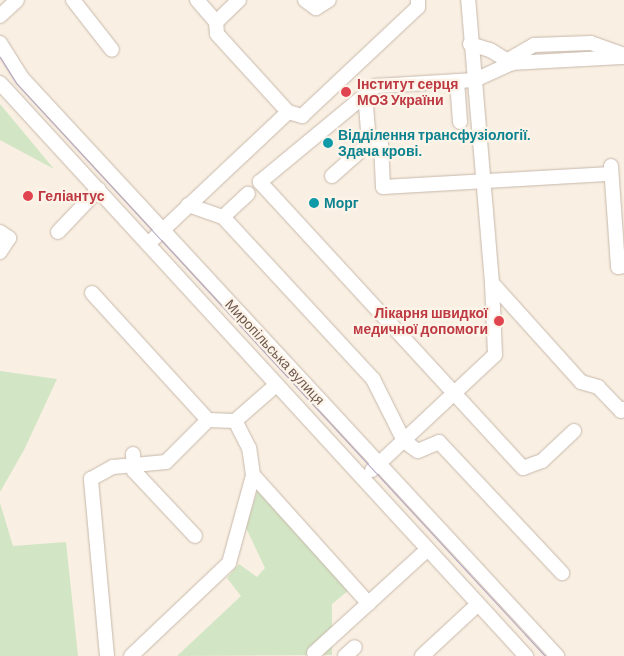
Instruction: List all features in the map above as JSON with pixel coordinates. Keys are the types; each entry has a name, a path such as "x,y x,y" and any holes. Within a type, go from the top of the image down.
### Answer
{"street":[{"path":"0,16 17,0"},
{"path":"73,0 112,50"},
{"path":"197,0 216,22 217,34 288,112 302,116 418,7 418,0"},
{"path":"216,22 239,0"},
{"path":"305,0 316,8 329,0"},
{"path":"364,478 495,355 492,282 475,80 478,43 468,0"},
{"name":"Миропільська вулиця","path":"0,42 22,78 557,656"},
{"path":"478,43 510,61"},
{"path":"574,431 542,461 523,468 260,182 365,92 376,86 475,80 510,61 624,56"},
{"path":"457,81 460,122"},
{"name":"Миропільська вулиця","path":"0,83 526,656"},
{"path":"332,176 369,143 365,92"},
{"path":"148,244 288,112"},
{"path":"381,144 384,187 484,182 553,173 611,169 618,266 624,266"},
{"path":"58,232 99,189"},
{"path":"223,217 248,194"},
{"path":"188,205 223,217 373,379 404,440 418,451 439,442 562,573"},
{"path":"0,232 9,238 0,252"},
{"path":"492,282 581,382 598,387 621,411 624,409"},
{"path":"92,293 221,423 249,448 253,475 229,563 131,656"},
{"path":"107,656 91,479 133,460 166,462 276,385"},
{"path":"133,460 134,471 195,536"},
{"path":"253,475 369,604"},
{"path":"314,654 428,548"},
{"path":"422,656 478,604"}],"green space":[{"path":"0,104 54,169 0,140"},
{"path":"0,371 57,379 24,450 0,492"},
{"path":"258,489 349,590 332,604 332,655 177,656 241,596 227,578 239,564 257,577 265,568 246,528"},
{"path":"0,503 13,546 66,542 78,656 0,656"}],"tram line":[{"path":"0,57 17,84 545,656"}],"place":[{"name":"Інститут серця МОЗ України","path":"346,92"},
{"name":"Відділення трансфузіології. Здача крові.","path":"328,143"},
{"name":"Геліантус","path":"28,196"},
{"name":"Морг","path":"314,203"},
{"name":"Лікарня швидкої медичної допомоги","path":"499,321"}]}
